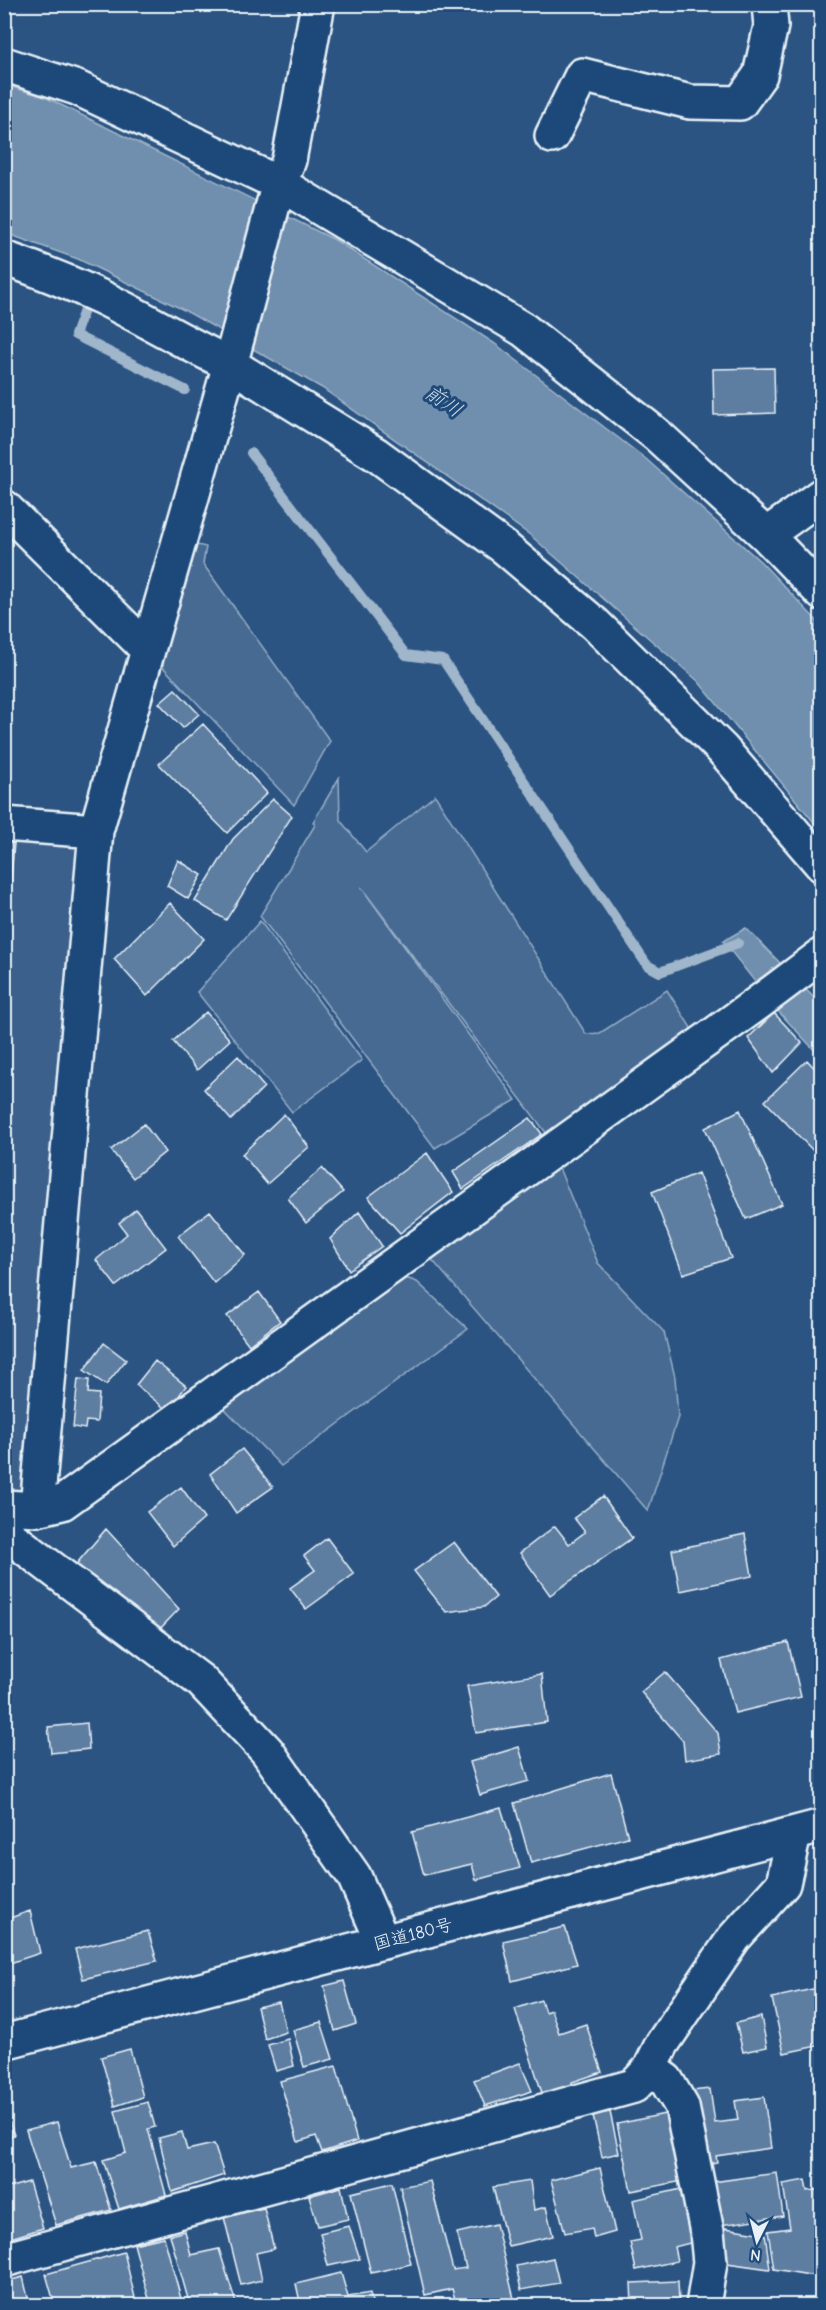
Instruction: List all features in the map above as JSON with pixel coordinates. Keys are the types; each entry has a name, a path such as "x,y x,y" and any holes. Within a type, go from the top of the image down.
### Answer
{"main road":[{"path":"37,1509 96,831 278,189 289,160 318,4"},
{"path":"552,136 582,75 690,102 740,103 760,75 771,26 769,4"},
{"path":"4,64 77,88 278,189 524,330 657,435 766,535 822,593"},
{"path":"4,258 39,270 103,298 204,352 231,359 377,455 505,548 595,624 722,749 822,865"},
{"path":"766,535 822,495"},
{"path":"4,507 148,650"},
{"path":"4,824 96,831"},
{"path":"4,1507 37,1509 62,1503 810,965"},
{"path":"4,1532 201,1681 260,1743 354,1876 383,1942"},
{"path":"4,2260 634,2086 650,2069 662,2044 734,1938 783,1884 808,1830"},
{"name":"国道180号","path":"4,2042 808,1830"},
{"path":"650,2069 666,2080 682,2107 707,2232 710,2262 703,2306"}],"shaded area":[{"path":"197,545 206,547 203,564 330,741 294,805 162,666"},
{"path":"339,778 340,820 366,852 435,795 586,1034 600,1033 667,990 693,1031 550,1138 361,887 516,1100 435,1148 260,916 315,825 313,822"},
{"path":"4,835 76,841 27,1492 4,1491"},
{"path":"260,921 362,1060 292,1112 197,992"},
{"path":"557,1163 598,1263 664,1332 675,1377 678,1417 648,1511 428,1255"},
{"path":"403,1277 417,1282 468,1329 281,1466 222,1406"}],"water":[{"name":"前川","path":"5,85 45,97 335,240 494,343 646,459 761,562 821,625 821,831 698,681 530,535 322,388 184,310 78,259 5,233"},
{"path":"746,928 821,1005 821,1057 777,1010 723,941"}],"building":[{"path":"774,368 775,413 714,415 713,369"},
{"path":"175,689 199,714 183,728 159,703"},
{"path":"203,724 267,793 227,833 159,764"},
{"path":"273,799 292,816 226,920 195,901 233,839"},
{"path":"4,842 14,843 9,903 4,903"},
{"path":"178,860 202,875 188,899 167,886"},
{"path":"170,903 204,939 147,996 114,959"},
{"path":"206,1012 230,1040 197,1070 173,1041"},
{"path":"774,1013 802,1043 773,1073 748,1038"},
{"path":"238,1056 264,1087 231,1120 204,1089"},
{"path":"807,1060 822,1076 822,1160 765,1101"},
{"path":"740,1110 782,1204 746,1219 705,1128"},
{"path":"284,1114 309,1147 267,1184 242,1154"},
{"path":"530,1118 542,1134 463,1189 453,1172"},
{"path":"144,1124 165,1152 133,1178 111,1150"},
{"path":"427,1153 453,1192 400,1233 368,1197"},
{"path":"322,1168 343,1192 306,1223 288,1198"},
{"path":"698,1173 731,1258 683,1274 652,1192"},
{"path":"136,1209 166,1248 116,1286 96,1260 127,1234 119,1223"},
{"path":"210,1211 245,1255 214,1283 178,1236"},
{"path":"359,1212 382,1246 349,1270 330,1239"},
{"path":"259,1292 280,1321 249,1345 227,1316"},
{"path":"104,1343 126,1360 106,1385 84,1370"},
{"path":"155,1361 186,1386 168,1411 136,1385"},
{"path":"78,1379 89,1380 88,1393 99,1394 97,1422 86,1421 85,1429 73,1427"},
{"path":"242,1449 273,1487 236,1513 210,1474"},
{"path":"181,1487 204,1519 173,1546 147,1512"},
{"path":"603,1496 632,1538 550,1595 520,1553 555,1526 569,1544 585,1532 574,1518"},
{"path":"106,1529 179,1609 155,1634 72,1569"},
{"path":"745,1534 752,1576 680,1591 672,1550"},
{"path":"327,1538 354,1574 306,1609 290,1588 315,1570 304,1556"},
{"path":"454,1542 496,1597 484,1607 446,1612 414,1571"},
{"path":"788,1642 801,1697 735,1713 721,1660"},
{"path":"665,1672 718,1733 721,1754 685,1760 683,1741 641,1692"},
{"path":"542,1674 547,1722 476,1733 467,1686"},
{"path":"87,1723 89,1749 51,1753 48,1727"},
{"path":"519,1747 529,1781 480,1795 470,1762"},
{"path":"611,1773 628,1837 531,1863 514,1803"},
{"path":"501,1808 520,1868 476,1880 472,1864 424,1875 412,1832"},
{"path":"30,1911 40,1953 4,1965 4,1920"},
{"path":"565,1927 577,1964 512,1981 503,1941"},
{"path":"148,1931 157,1961 83,1979 75,1949"},
{"path":"344,1981 356,2024 335,2031 324,1986"},
{"path":"822,1987 822,2045 784,2053 772,1998"},
{"path":"541,2000 545,2012 551,2010 559,2033 586,2024 602,2072 572,2082 572,2087 543,2096 515,2009"},
{"path":"279,2002 286,2032 265,2039 257,2007"},
{"path":"761,2017 767,2047 743,2052 736,2023"},
{"path":"321,2022 333,2059 304,2067 293,2030"},
{"path":"288,2039 294,2066 276,2071 268,2045"},
{"path":"130,2049 143,2097 115,2106 101,2057"},
{"path":"520,2063 532,2091 485,2106 474,2080"},
{"path":"336,2066 357,2141 322,2152 316,2136 298,2142 280,2081"},
{"path":"822,2074 822,2111 815,2075"},
{"path":"710,2089 715,2123 738,2120 735,2101 764,2097 771,2148 716,2156 717,2162 702,2165 691,2091"},
{"path":"148,2102 155,2127 148,2129 166,2195 119,2209 103,2160 126,2153 115,2111"},
{"path":"4,2106 14,2135 4,2138"},
{"path":"610,2112 619,2153 602,2157 593,2115"},
{"path":"670,2113 683,2181 631,2191 617,2124"},
{"path":"57,2122 71,2168 96,2162 111,2210 56,2225 26,2130"},
{"path":"182,2132 187,2150 214,2144 224,2175 172,2192 159,2138"},
{"path":"600,2168 615,2232 594,2238 592,2228 565,2233 551,2180"},
{"path":"777,2173 783,2216 720,2225 713,2182"},
{"path":"805,2180 807,2191 822,2189 822,2277 774,2269 768,2231 790,2228 783,2184"},
{"path":"430,2181 453,2270 466,2268 457,2233 496,2224 515,2303 505,2306 457,2306 452,2289 425,2295 400,2187"},
{"path":"530,2181 534,2210 546,2207 553,2236 508,2246 493,2187"},
{"path":"29,2182 43,2228 4,2240 4,2189"},
{"path":"392,2183 411,2264 371,2273 351,2193"},
{"path":"341,2187 348,2219 318,2226 309,2196"},
{"path":"686,2188 698,2241 674,2247 677,2261 636,2270 630,2242 641,2240 633,2200"},
{"path":"264,2208 274,2249 256,2253 262,2280 241,2285 224,2217"},
{"path":"349,2226 360,2259 328,2266 320,2233"},
{"path":"725,2228 765,2234 770,2269 720,2262"},
{"path":"185,2231 191,2255 219,2249 237,2306 190,2306 170,2235"},
{"path":"164,2237 183,2306 151,2306 134,2244"},
{"path":"124,2252 137,2306 55,2306 46,2274"},
{"path":"553,2258 559,2283 521,2290 516,2266"},
{"path":"341,2273 348,2297 370,2293 373,2306 301,2306 296,2284"},
{"path":"23,2277 30,2306 4,2306 4,2282"},
{"path":"678,2281 679,2302 632,2304 631,2283"}],"waterway":[{"path":"83,313 75,335 185,390"},
{"path":"251,453 406,655 443,660 647,965 660,972 738,943"}]}
